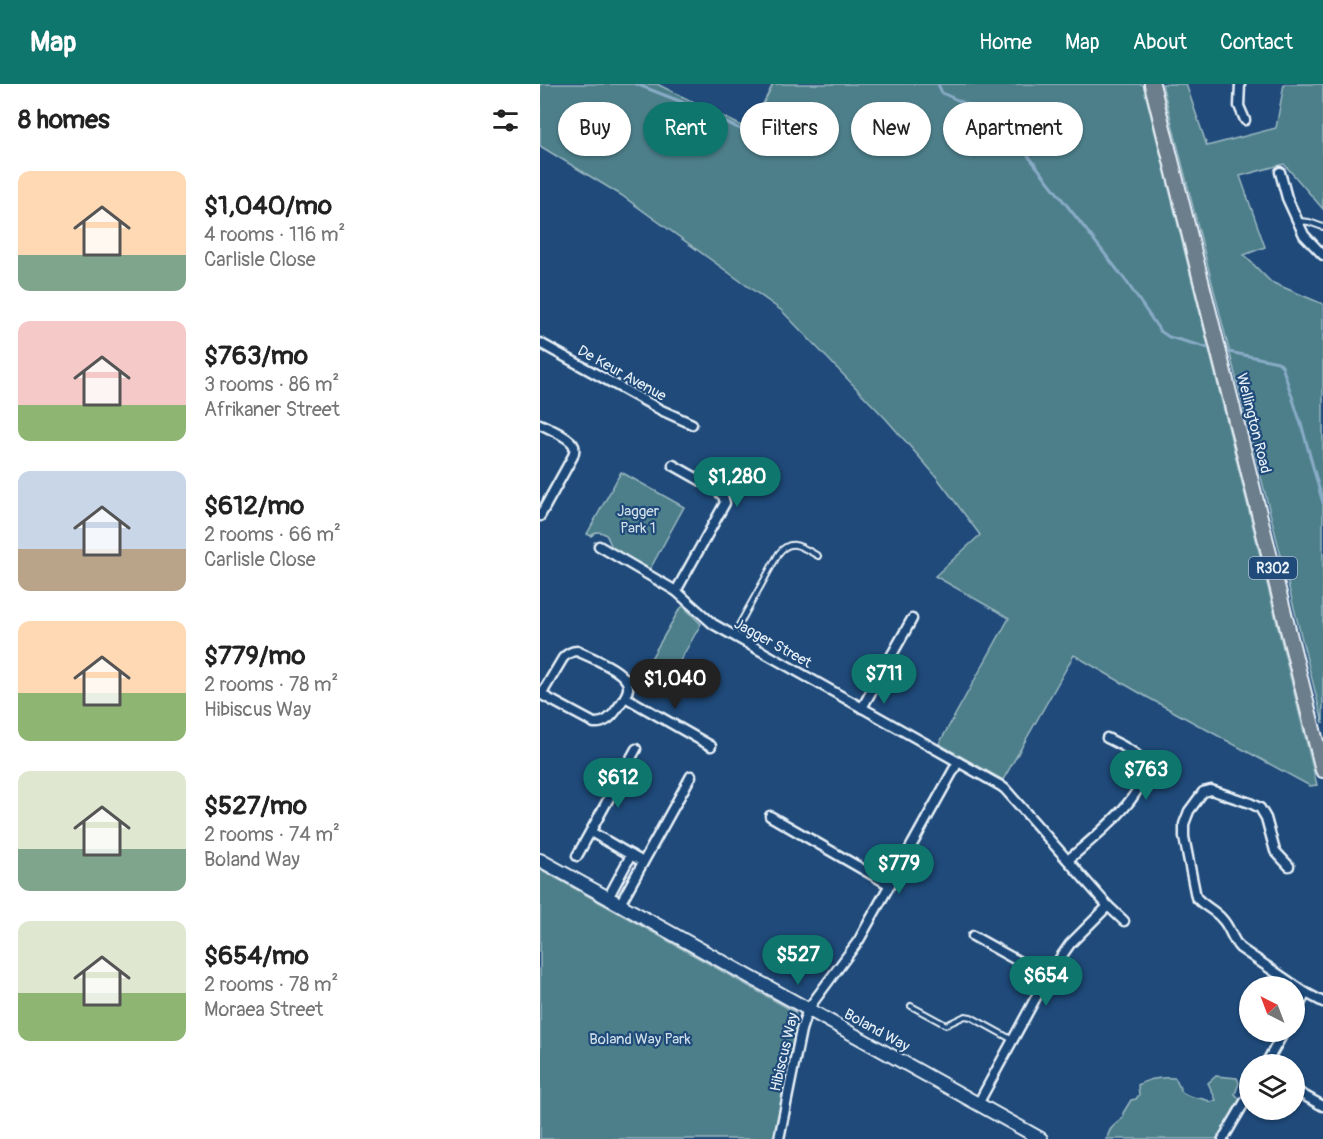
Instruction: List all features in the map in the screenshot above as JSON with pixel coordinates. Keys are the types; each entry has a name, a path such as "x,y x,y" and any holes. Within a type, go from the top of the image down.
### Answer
{"main road":[{"name":"Wellington Road","path":"1152,84 1323,770"}],"street":[{"path":"1240,84 1239,106 1245,120"},
{"path":"1280,172 1287,198 1304,235 1323,255"},
{"name":"De Keur Avenue","path":"540,343 661,410 693,424"},
{"path":"540,424 574,445 573,456 540,516"},
{"path":"673,465 714,488 723,496 725,503 676,591"},
{"name":"Jagger Street","path":"599,546 676,591 713,624 733,636 1005,789 1108,906 1124,921"},
{"path":"862,708 912,619"},
{"path":"577,651 623,676 628,684 625,696 610,717 598,724 541,695 563,658 577,651"},
{"path":"625,696 711,746"},
{"path":"1068,860 1131,801 1144,777 1140,758 1107,738"},
{"path":"577,856 636,749"},
{"name":"Hibiscus Way","path":"779,1139 801,1030 808,1009 855,946 958,762"},
{"path":"620,904 691,776"},
{"path":"1289,866 1275,850 1266,818 1260,808 1251,803 1211,790 1203,792 1189,811 1184,824 1184,837 1196,897 1223,919 1240,948 1323,1002"},
{"path":"770,816 890,885"},
{"path":"591,832 643,862"},
{"path":"608,898 631,855"},
{"name":"Boland Way","path":"540,860 1041,1139"},
{"path":"978,1104 1047,977 1074,939 1108,906"},
{"path":"973,936 1047,977"},
{"path":"1305,1096 1323,1106"},
{"path":"1223,1139 1239,1112"}],"lane":[{"path":"1298,221 1323,227"},
{"path":"733,636 785,546 790,544 799,546 818,556"},
{"path":"911,1006 946,1025 965,1016 971,1017 1013,1040"}],"green space":[{"path":"540,84 657,84 693,102 643,102 643,156 728,156 728,119 740,125 740,156 839,156 839,102 764,102 773,84 1143,84 1317,785 1310,786 1074,655 1003,780 939,744 1009,618 935,576 980,535 935,475 886,419 782,311 621,195 540,146"},
{"path":"1162,84 1186,84 1207,146 1276,128 1284,84 1323,84 1323,209 1284,164 1240,176 1265,247 1244,255 1271,282 1323,304 1323,723"},
{"name":"Jagger Park 1","path":"621,472 684,507 650,569 615,550 607,536 601,532 596,532 591,536 587,534"},
{"path":"683,606 701,624 665,687 642,674"},
{"name":"Boland Way Park","path":"540,869 795,1012 795,1023 798,1024 774,1139 540,1139"},
{"path":"1216,1076 1237,1078 1239,1083 1235,1094 1239,1098 1239,1104 1233,1110 1229,1126 1217,1139 1107,1139 1111,1129 1123,1118 1123,1113 1131,1100 1136,1099 1139,1095 1138,1085 1142,1083 1156,1079 1175,1078 1185,1094 1211,1102 1216,1100 1208,1083"}],"waterway":[{"path":"636,84 740,129"},
{"path":"938,84 942,93 973,107 1026,153 1126,281 1160,331 1169,337 1209,348"},
{"path":"1229,352 1278,362 1282,366 1323,503"}]}
